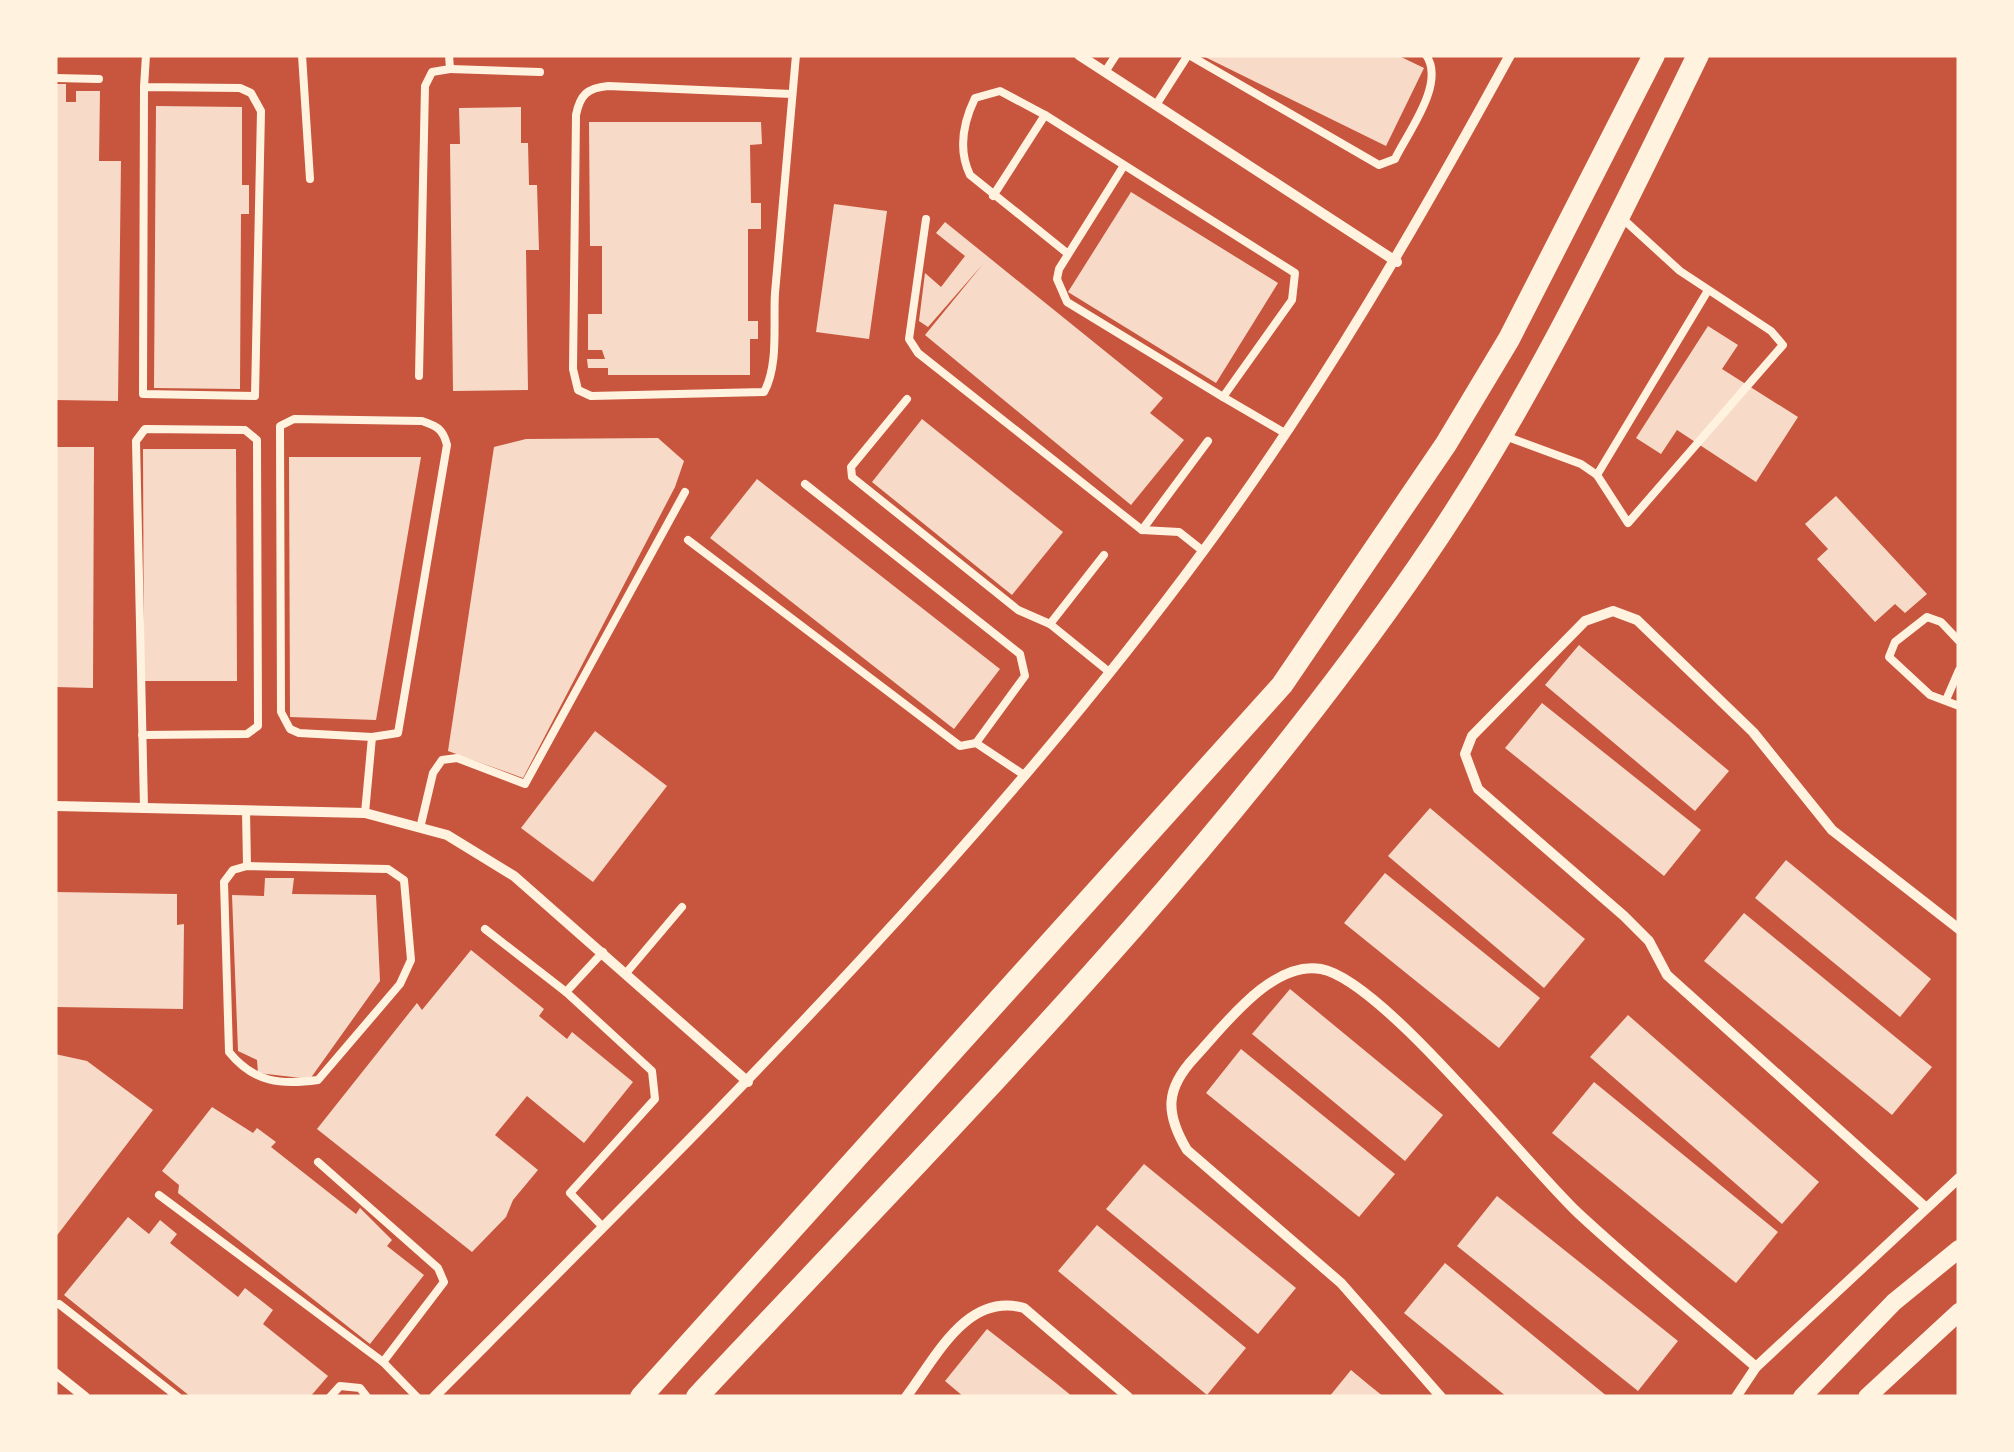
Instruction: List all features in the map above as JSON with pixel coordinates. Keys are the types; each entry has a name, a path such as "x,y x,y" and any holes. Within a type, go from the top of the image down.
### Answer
{"main road":[{"path":"642,1397 1282,685 1436,459 1500,354 1654,55"},
{"path":"697,1397 1082,985 1198,854 1419,566 1502,435 1619,216 1698,55"}],"street":[{"path":"1081,55 1397,262"},
{"path":"434,1397 748,1082 1024,775 1108,671 1203,551 1397,262 1510,55"},
{"path":"1926,1207 1668,975 1649,941 1624,916 1478,789 1465,754 1486,718 1570,633 1596,614 1613,612 1637,620 1753,732 1832,830 1959,929"},
{"path":"55,806 365,813 421,824 481,852 604,952 748,1082"},
{"path":"1442,1397 1341,1283 1187,1150 1172,1125 1168,1106 1174,1083 1229,1021 1270,983 1291,972 1320,968 1361,989 1576,1212 1756,1367"},
{"path":"1736,1397 1756,1367 1959,1178"},
{"path":"1802,1397 1894,1302 1959,1249"},
{"path":"906,1397 958,1328 978,1311 998,1304 1024,1308 1128,1397"},
{"path":"1867,1397 1959,1312"},
{"path":"55,1373 85,1397"}],"lane":[{"path":"144,87 240,88 252,93 261,111 255,396 143,394 144,87 146,55"},
{"path":"302,55 310,178"},
{"path":"449,55 450,69"},
{"path":"792,94 608,86 584,94 576,115 573,369 578,390 591,396 764,392 771,366 796,55"},
{"path":"1105,72 1116,55"},
{"path":"1156,105 1189,55 1380,165 1395,159 1431,86 1434,72 1426,55"},
{"path":"419,376 425,86 432,72 450,69 540,72"},
{"path":"55,78 99,79"},
{"path":"1067,253 970,174 962,159 966,125 975,98 1000,91 1045,114 1295,274 1292,300 1223,397"},
{"path":"994,196 1045,114"},
{"path":"1123,167 1067,253 1057,279 1067,302 1283,432"},
{"path":"1502,435 1581,464 1597,475 1628,524 1784,345 1771,331 1707,292 1619,216"},
{"path":"926,219 909,339 918,353 1142,530 1179,532 1203,551"},
{"path":"1597,475 1707,292"},
{"path":"906,399 851,468 852,477 1018,610 1050,624 1108,671"},
{"path":"422,420 438,426 444,434 446,445 398,734 372,738 299,733 290,730 281,712 279,459 284,421 422,420"},
{"path":"142,735 247,734 258,726 257,440 245,430 145,429 136,441 142,735 144,808"},
{"path":"1142,530 1208,440"},
{"path":"688,540 960,746 976,743 1025,676 1020,654 805,484"},
{"path":"421,824 433,772 442,760 457,758 525,784 685,492"},
{"path":"1050,624 1104,555"},
{"path":"1959,640 1941,622 1926,617 1895,642 1888,656 1930,695 1959,706"},
{"path":"1946,700 1959,670"},
{"path":"365,813 372,738"},
{"path":"976,743 1024,775"},
{"path":"246,810 247,866"},
{"path":"247,866 388,869 404,880 411,960 400,984 318,1080 281,1085 244,1070 229,1052 224,882 233,870 247,866"},
{"path":"627,972 682,907"},
{"path":"485,928 566,992 652,1071 656,1099 570,1193 604,1227"},
{"path":"566,992 604,952"},
{"path":"318,1162 438,1268 444,1282 383,1362"},
{"path":"159,1195 383,1362 417,1397"},
{"path":"59,1304 178,1397"},
{"path":"330,1397 340,1386 360,1388 368,1397"}],"building":[{"path":"1201,55 1397,55 1424,68 1386,146"},
{"path":"55,84 66,84 66,102 76,102 76,91 100,91 99,161 121,161 118,401 55,400"},
{"path":"156,106 242,107 242,185 249,185 249,214 241,214 240,389 154,388"},
{"path":"521,107 521,143 528,143 529,185 537,185 539,250 526,250 528,390 453,391 450,144 460,144 459,108"},
{"path":"589,122 761,122 762,144 750,145 751,203 761,203 761,229 748,229 748,321 758,321 758,339 750,339 750,375 608,375 608,368 588,368 587,359 605,359 602,350 588,350 588,314 602,314 602,246 590,246"},
{"path":"1131,192 1278,283 1216,383 1068,292"},
{"path":"834,204 887,211 869,339 816,332"},
{"path":"945,222 1163,398 1150,413 1184,440 1131,505 925,335 983,264 928,327 919,321 925,273 941,287 965,256 936,233"},
{"path":"1708,326 1738,345 1722,369 1798,417 1756,482 1677,430 1661,454 1636,438"},
{"path":"922,419 1063,532 1012,595 872,482"},
{"path":"658,438 684,461 675,487 523,778 448,751 494,447 526,439"},
{"path":"55,447 94,447 93,688 55,687"},
{"path":"143,449 236,449 237,681 144,681"},
{"path":"289,457 421,457 376,720 290,717"},
{"path":"757,479 1000,669 954,729 710,538"},
{"path":"1836,496 1927,594 1905,613 1895,604 1875,622 1817,559 1828,549 1805,524"},
{"path":"1579,645 1729,771 1695,811 1545,685"},
{"path":"1542,703 1701,830 1664,876 1505,748"},
{"path":"595,731 667,786 593,882 521,828"},
{"path":"1430,808 1585,939 1544,988 1388,856"},
{"path":"1786,860 1931,979 1900,1017 1755,898"},
{"path":"1385,873 1540,998 1499,1048 1344,923"},
{"path":"265,878 294,878 292,894 376,895 380,981 310,1079 258,1073 257,1060 238,1051 232,895 264,896"},
{"path":"55,892 177,894 177,925 184,924 183,1009 55,1007"},
{"path":"1744,913 1932,1067 1892,1115 1704,961"},
{"path":"471,950 544,1009 539,1016 567,1039 572,1032 633,1082 584,1143 527,1096 495,1135 538,1170 513,1200 506,1217 472,1252 317,1129 417,1003 422,1010"},
{"path":"1290,989 1443,1115 1405,1161 1252,1034"},
{"path":"1628,1015 1819,1182 1782,1224 1590,1057"},
{"path":"1241,1049 1395,1174 1359,1217 1206,1093"},
{"path":"55,1054 87,1061 153,1110 55,1238"},
{"path":"1594,1082 1778,1232 1736,1283 1552,1133"},
{"path":"212,1107 253,1133 257,1128 276,1142 271,1147 356,1214 360,1208 392,1240 387,1246 424,1275 370,1344 178,1193 179,1185 162,1171"},
{"path":"1144,1164 1296,1288 1258,1334 1106,1209"},
{"path":"1497,1196 1678,1341 1638,1391 1457,1246"},
{"path":"128,1217 149,1234 160,1220 177,1234 170,1243 238,1297 245,1288 273,1310 263,1324 328,1376 310,1397 191,1397 64,1295"},
{"path":"1097,1225 1246,1348 1207,1395 1058,1271"},
{"path":"1445,1263 1608,1397 1507,1397 1404,1313"},
{"path":"987,1329 1073,1397 964,1397 945,1381"},
{"path":"1351,1370 1369,1385 1384,1397 1329,1397"}]}
